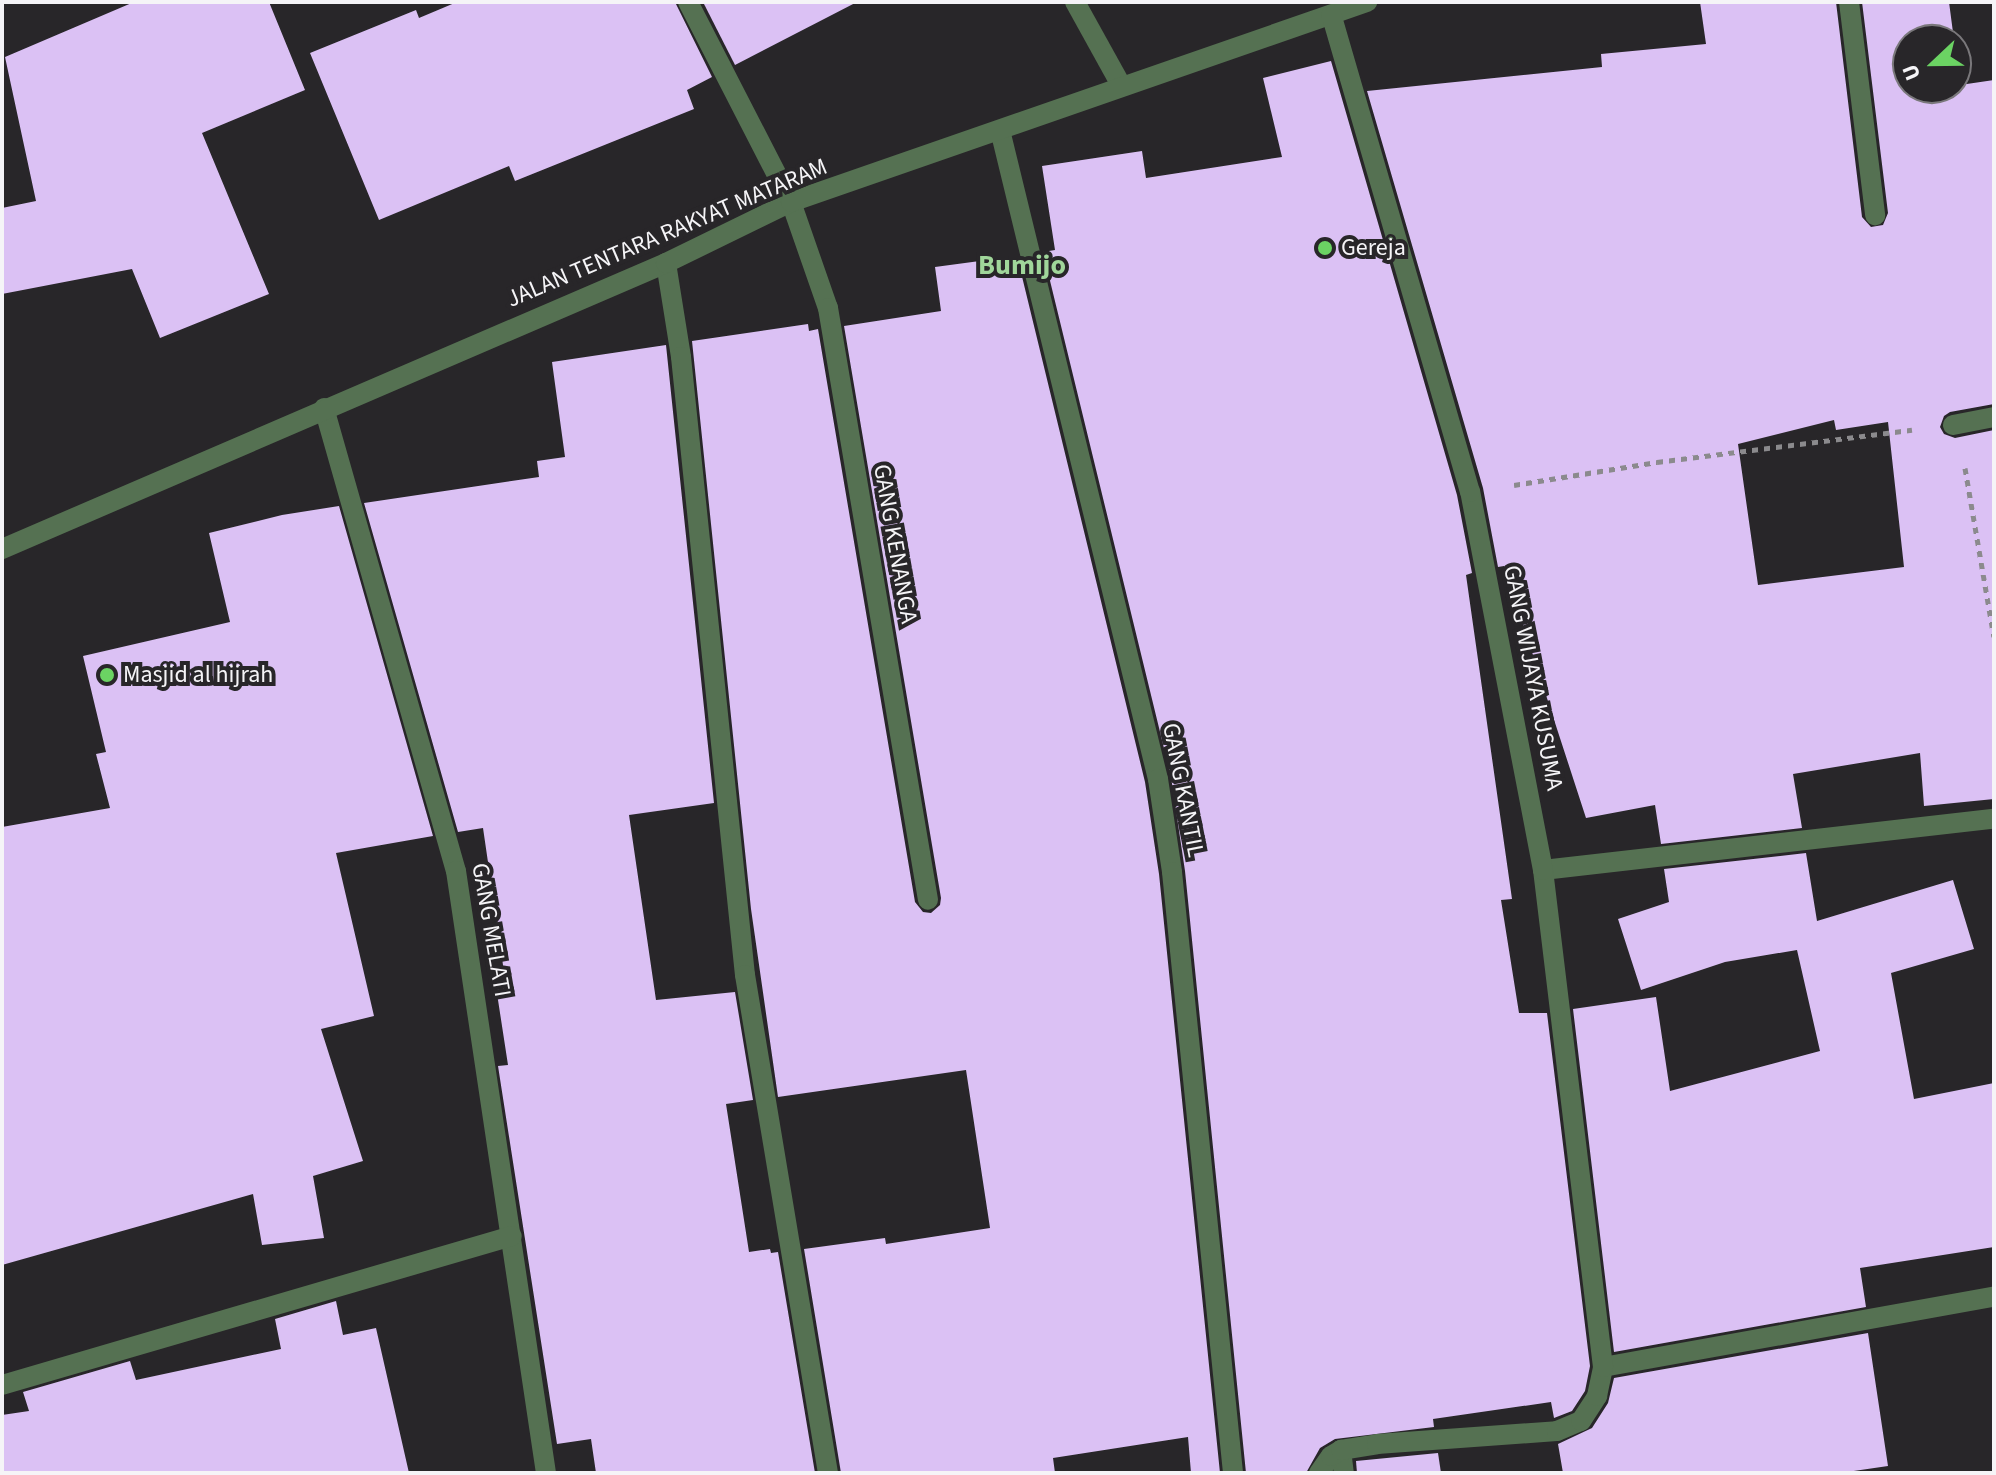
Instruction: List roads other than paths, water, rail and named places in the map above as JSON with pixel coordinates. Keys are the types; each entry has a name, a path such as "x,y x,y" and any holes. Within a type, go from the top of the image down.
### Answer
{"street":[{"name":"GANG KENANGA","path":"688,2 791,202 828,308 928,900"},
{"path":"1075,2 1121,85"},
{"name":"JALAN TENTARA RAKYAT MATARAM","path":"2,549 666,263 791,202 1367,2"},
{"path":"1849,2 1875,215"},
{"name":"GANG WIJAYA KUSUMA","path":"1331,15 1470,492 1543,870 1603,1367"},
{"name":"GANG KANTIL","path":"1000,130 1158,779 1172,872 1233,1473"},
{"path":"666,263 683,373 745,975 828,1473"},
{"name":"GANG MELATI","path":"324,408 456,871 546,1473"},
{"path":"1953,425 1994,417"},
{"path":"1543,870 1994,819"},
{"path":"2,1385 512,1236"},
{"path":"1319,1473 1331,1456 1341,1450 1377,1444 1557,1431 1581,1421 1597,1396 1603,1367 1994,1297"},
{"path":"1341,1450 1344,1473"}],"place":[{"name":"Gereja","path":"1325,248"},
{"name":"Masjid al hijrah","path":"107,675"}],"district":[{"name":"Bumijo","path":"1022,265"}]}
